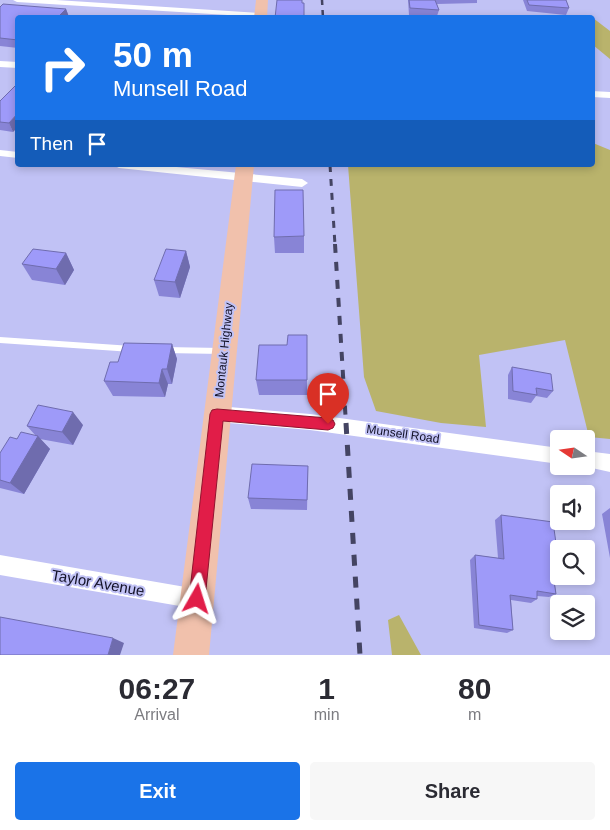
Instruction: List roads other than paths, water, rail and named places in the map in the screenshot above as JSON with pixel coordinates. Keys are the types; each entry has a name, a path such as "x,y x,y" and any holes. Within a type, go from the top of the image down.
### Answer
{"main road":[{"path":"261,15 262,0"},
{"name":"Montauk Highway","path":"190,655 244,171"}],"street":[{"path":"17,0 246,15"},
{"path":"0,64 15,66"},
{"path":"595,94 610,95"},
{"path":"0,153 15,155"},
{"path":"161,167 244,171 302,183"},
{"name":"Munsell Road","path":"217,414 310,422 550,455"},
{"path":"595,460 610,462"},
{"name":"Taylor Avenue","path":"0,565 197,599"}],"lane":[{"path":"0,340 62,346 144,349"},
{"path":"153,350 224,351"}],"railway":[{"path":"322,0 323,15"},
{"path":"330,167 335,245"},
{"path":"335,244 346,424"},
{"path":"346,423 360,655"}]}
